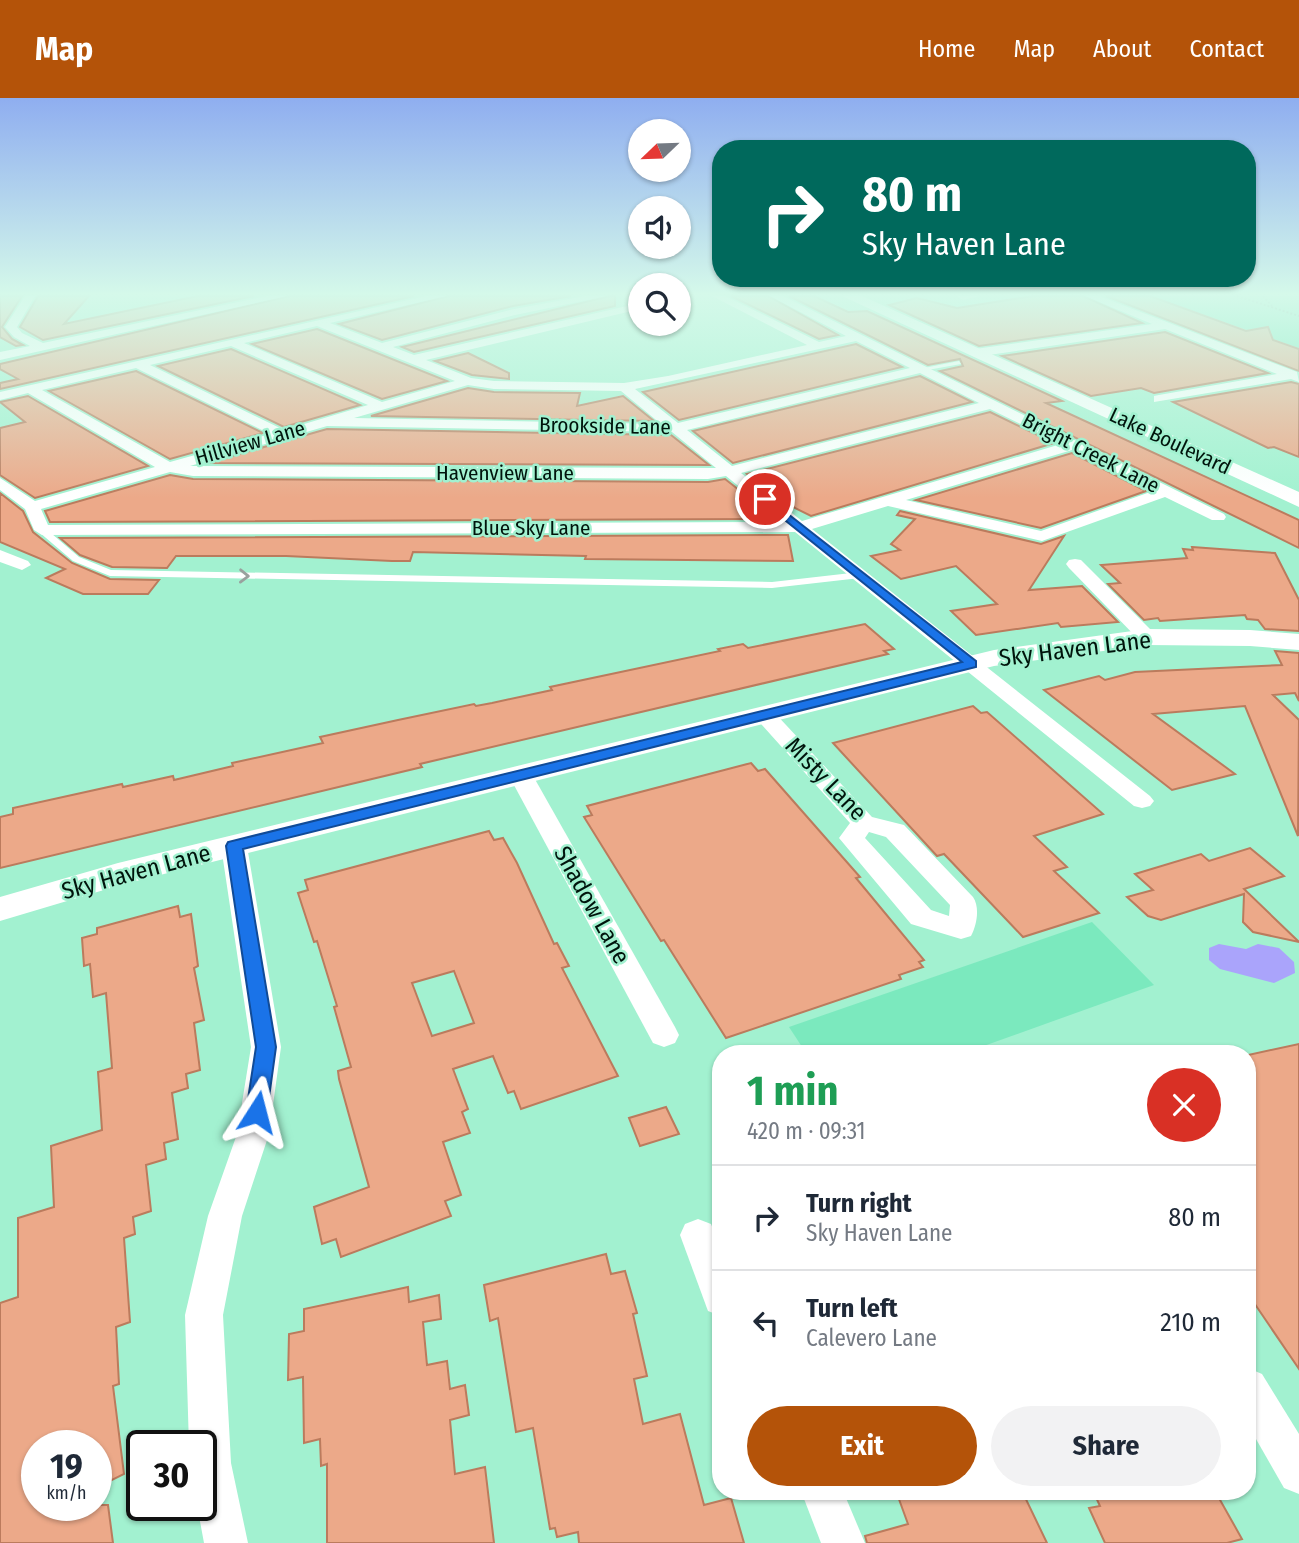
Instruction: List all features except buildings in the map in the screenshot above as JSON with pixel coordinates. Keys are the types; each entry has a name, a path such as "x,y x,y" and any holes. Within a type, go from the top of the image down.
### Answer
{"main road":[{"name":"Lake Boulevard","path":"980,363 1299,500"}],"street":[{"path":"283,363 381,405"},
{"path":"425,363 468,381 494,385 624,387 741,363"},
{"name":"Bright Creek Lane","path":"911,363 1218,517"},
{"path":"1261,363 1296,377"},
{"path":"0,396 138,364 281,434"},
{"name":"Brookside Lane","path":"323,422 677,428 922,369"},
{"path":"1160,400 1296,377"},
{"name":"Hillview Lane","path":"32,507 468,381"},
{"path":"624,387 1142,801"},
{"name":"Havenview Lane","path":"30,389 167,467 193,471 708,474 731,471 992,404"},
{"name":"Blue Sky Lane","path":"42,530 799,527 1074,445"},
{"path":"0,483 32,507 42,530"},
{"path":"887,500 1042,536 1167,491"},
{"path":"0,555 22,565"},
{"path":"1075,564 1147,637"},
{"name":"Sky Haven Lane","path":"0,909 118,874 993,658 1147,637 1250,638 1299,642"},
{"name":"Misty Lane","path":"764,715 863,822 895,831 964,903 961,929 921,917 851,838 863,822"},
{"name":"Shadow Lane","path":"520,774 664,1035"},
{"path":"226,1543 210,1463 204,1315 225,1216 253,1134 266,1047 234,846"},
{"path":"698,1235 712,1273"},
{"path":"1256,1401 1299,1473"},
{"path":"826,1500 843,1543"}],"lane":[{"path":"922,369 945,363"},
{"path":"42,530 76,559 110,573 772,585 860,575"}],"green space":[{"path":"1092,922 1154,985 986,1045 801,1045 789,1027"}],"shaded area":[{"path":"1219,944 1246,949 1258,944 1279,948 1294,962 1295,973 1274,983 1220,969 1209,960 1209,948"}],"route":[{"path":"257,1112 266,1047 234,846 972,664 765,499"}]}
